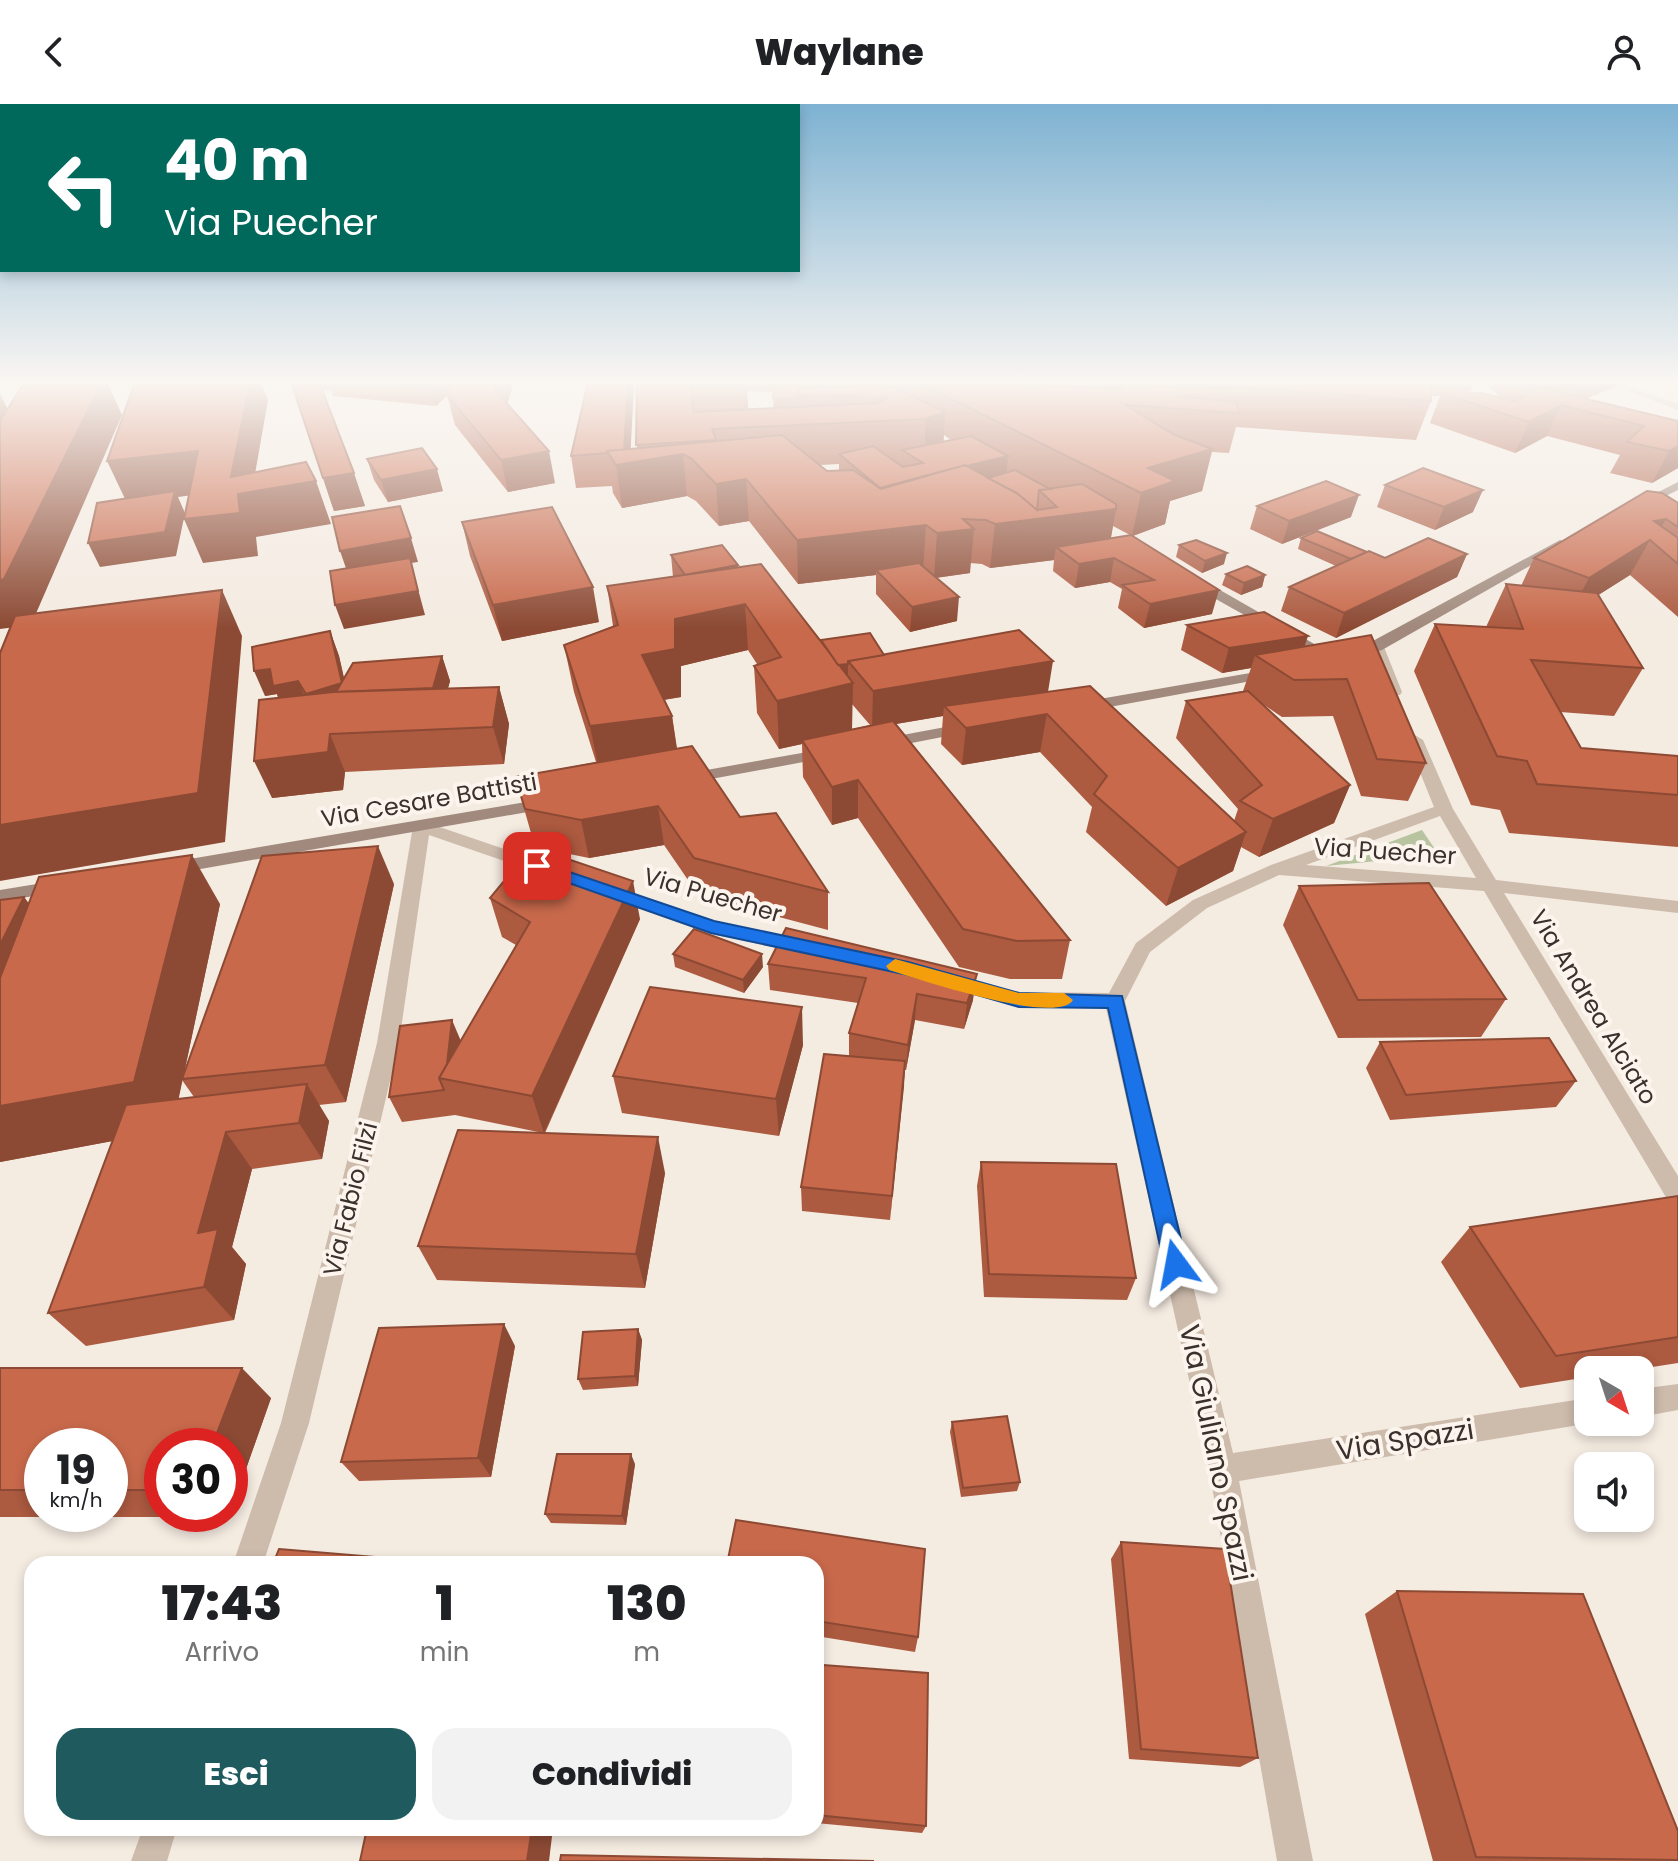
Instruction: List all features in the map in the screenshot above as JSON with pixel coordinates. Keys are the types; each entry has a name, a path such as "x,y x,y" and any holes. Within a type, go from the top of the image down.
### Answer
{"street":[{"path":"1638,513 1678,485"},
{"path":"1058,712 1379,652 1527,561 1579,535"},
{"path":"1181,574 1337,661"},
{"name":"Via Andrea Alciato","path":"1379,652 1444,809 1678,1197"},
{"path":"872,745 980,726"},
{"path":"670,781 841,751"},
{"name":"Via Cesare Battisti","path":"156,870 561,801"},
{"name":"Via Puecher","path":"1115,1001 1143,948 1200,904 1277,869 1444,809"},
{"path":"422,826 566,877"},
{"name":"Via Fabio Filzi","path":"251,1556 295,1423 388,1043 422,826"},
{"name":"Via Puecher","path":"1277,869 1489,883 1678,907"},
{"path":"0,896 78,883"},
{"name":"Via Puecher","path":"595,887 711,927 817,949"},
{"path":"936,976 1019,1000 1115,1001"},
{"name":"Via Giuliano Spazzi","path":"1115,1001 1223,1469 1295,1861"},
{"path":"1654,1401 1678,1397"},
{"name":"Via Spazzi","path":"1223,1469 1574,1414"},
{"path":"149,1861 157,1836"}],"green space":[{"path":"1422,830 1439,855 1326,866"}],"building":[{"path":"0,464 61,464 4,579 0,580"},
{"path":"195,464 234,464 231,477 307,464 316,481 238,494 240,513 184,519"},
{"path":"318,464 351,464 354,473 323,478"},
{"path":"370,464 433,464 437,469 381,480"},
{"path":"697,464 818,464 827,471 853,470 881,489 965,465 1017,493 1038,510 1057,507 1039,490 1082,484 1116,504 1116,509 995,524 986,520 963,519 974,529 937,533 926,525 797,540 746,479 716,484"},
{"path":"851,464 899,464 903,467 975,464 880,488"},
{"path":"1083,464 1161,464 1148,468 1175,481 1141,493"},
{"path":"1423,468 1483,490 1444,507 1385,485"},
{"path":"1015,470 1050,489 1039,490 1037,510 1017,493 988,478"},
{"path":"1326,481 1359,495 1289,521 1257,506"},
{"path":"175,491 165,532 88,543 97,503"},
{"path":"1647,491 1662,493 1678,503 1678,527 1666,519 1654,521 1678,538 1678,564 1650,540 1589,578 1534,558"},
{"path":"400,506 411,538 340,551 332,517"},
{"path":"552,507 593,587 493,605 462,522"},
{"path":"1317,531 1367,552 1351,559 1301,538"},
{"path":"1131,535 1219,590 1150,604 1122,585 1154,580 1114,558 1079,564 1056,547"},
{"path":"1428,538 1467,554 1344,613 1289,587 1369,551 1385,558"},
{"path":"1196,540 1227,553 1205,561 1179,545"},
{"path":"722,545 738,565 685,575 671,555"},
{"path":"410,558 418,591 335,605 330,571"},
{"path":"919,563 959,597 912,607 876,570"},
{"path":"761,564 853,683 777,701 754,666 781,657 745,604 675,619 675,649 642,655 672,716 590,726 564,645 618,625 607,586"},
{"path":"1247,566 1265,575 1244,583 1226,574"},
{"path":"1506,584 1597,593 1643,668 1531,660 1581,748 1678,756 1678,795 1537,784 1527,761 1497,756 1435,624 1523,629"},
{"path":"222,590 198,793 0,825 0,653 15,616"},
{"path":"1264,612 1308,636 1229,648 1187,625"},
{"path":"1019,630 1053,661 873,691 848,661"},
{"path":"330,631 342,683 306,694 298,681 273,686 270,669 254,671 252,647"},
{"path":"870,633 884,655 848,661 848,664 838,665 821,640"},
{"path":"1371,635 1426,763 1377,759 1347,679 1294,680 1255,655"},
{"path":"442,656 433,688 336,692 353,663"},
{"path":"1090,686 1246,832 1178,868 1094,794 1107,776 1047,714 966,728 944,706"},
{"path":"499,687 493,727 330,734 328,752 254,761 259,700 333,692"},
{"path":"1248,691 1350,785 1273,819 1240,801 1262,785 1186,701"},
{"path":"893,721 1070,940 1017,941 963,929 858,780 832,787 802,740"},
{"path":"692,746 740,817 776,813 828,892 694,858 658,806 581,820 525,809 515,777"},
{"path":"378,846 325,1065 182,1079 262,856"},
{"path":"532,847 633,881 532,1096 439,1078 530,922 490,898"},
{"path":"192,855 134,1082 0,1106 0,978 39,877"},
{"path":"1429,883 1506,999 1358,1000 1299,886"},
{"path":"24,897 0,945 0,900"},
{"path":"786,928 977,974 967,1003 917,994 908,1045 849,1033 866,978 768,964"},
{"path":"694,929 762,954 743,980 673,954"},
{"path":"650,987 802,1007 776,1099 613,1076"},
{"path":"452,1020 447,1064 439,1078 444,1090 389,1097 400,1026"},
{"path":"1549,1038 1576,1081 1406,1095 1380,1042"},
{"path":"824,1054 905,1061 892,1196 801,1187"},
{"path":"307,1084 299,1123 226,1132 198,1233 218,1229 204,1287 48,1313 126,1105"},
{"path":"458,1130 658,1137 636,1254 418,1246"},
{"path":"981,1162 1116,1164 1136,1278 989,1274"},
{"path":"1678,1196 1678,1337 1556,1356 1470,1227"},
{"path":"504,1324 478,1458 341,1462 379,1328"},
{"path":"638,1329 635,1376 578,1379 583,1332"},
{"path":"0,1368 242,1368 219,1428 144,1428 144,1490 128,1490 128,1428 24,1428 24,1490 0,1490"},
{"path":"1007,1416 1020,1482 963,1488 952,1422"},
{"path":"557,1454 631,1454 622,1516 545,1514"},
{"path":"736,1520 925,1549 918,1637 824,1622 824,1556 729,1556"},
{"path":"1121,1542 1225,1549 1258,1758 1141,1749"},
{"path":"279,1549 363,1556 276,1556"},
{"path":"1397,1591 1583,1594 1678,1831 1678,1860 1476,1857"},
{"path":"824,1665 928,1673 926,1826 824,1816"},
{"path":"365,1836 531,1836 527,1861 360,1861"},
{"path":"561,1855 874,1861 560,1861"}],"slow traffic":[{"path":"895,966 1019,1000 1064,1000"}],"route":[{"path":"537,866 711,927 908,968 1019,1000 1115,1001 1176,1264"}]}
